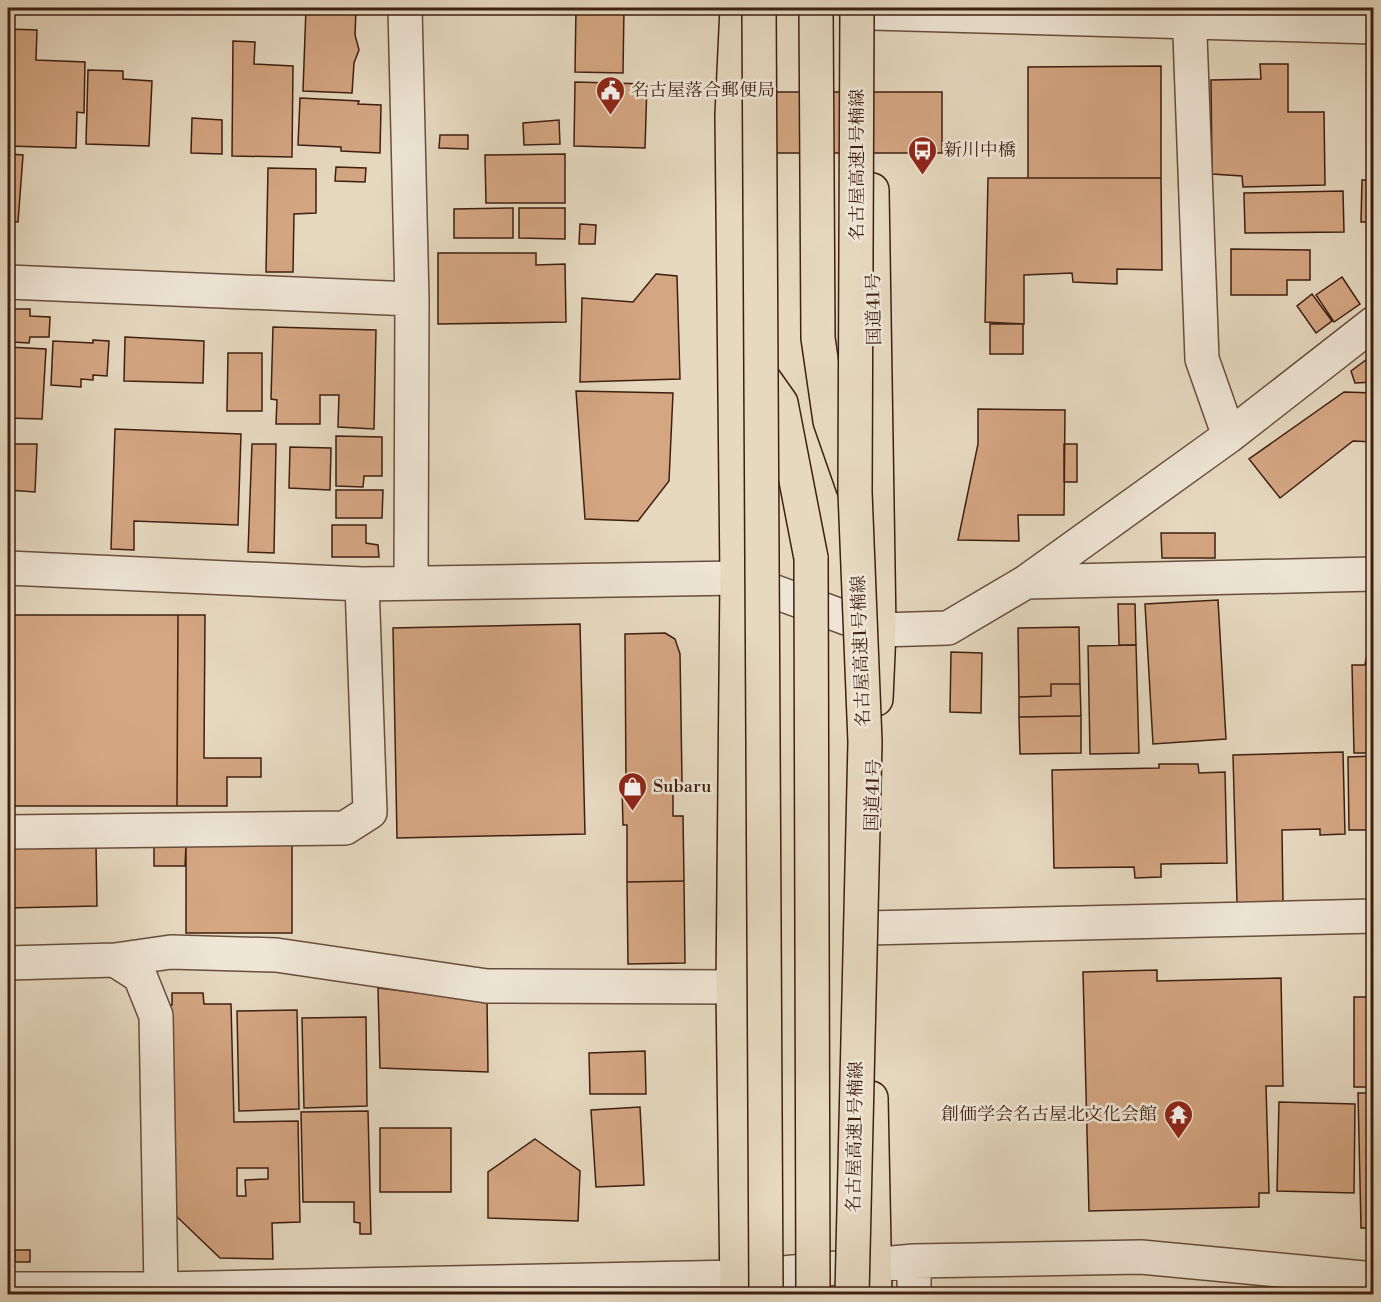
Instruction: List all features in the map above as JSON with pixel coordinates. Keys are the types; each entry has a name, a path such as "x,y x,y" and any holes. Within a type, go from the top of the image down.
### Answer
{"highway":[{"path":"737,8 732,115 736,578 733,987 737,1286"},
{"path":"759,8 766,1294"},
{"path":"816,8 818,338 830,421 855,492"},
{"name":"名古屋高速1号楠線","path":"852,1294 865,742 855,492 867,9"},
{"name":"国道41号","path":"867,9 872,172 879,630 867,928 875,1280"},
{"path":"732,115 744,139 749,359 781,403 811,558 813,1294"}],"street":[{"path":"405,8 412,299 411,582"},
{"path":"867,9 1189,14 1374,27"},
{"path":"1189,14 1202,359 1229,436"},
{"path":"8,282 412,299"},
{"path":"8,568 362,584 736,578 879,630 948,628 1026,582 1229,436 1374,323"},
{"path":"1026,582 1374,574"},
{"path":"8,832 345,828 370,812 362,584"},
{"path":"867,928 1374,916"},
{"path":"8,963 115,960 171,952 276,955 487,986 733,987"},
{"path":"115,960 140,976 156,1016 162,1289"},
{"path":"8,1290 57,1292 162,1289 737,1286 875,1280 914,1262 1141,1257 1374,1279"},
{"path":"914,1262 914,1294"}],"building":[{"path":"306,8 356,9 355,35 359,50 354,63 352,93 303,91"},
{"path":"576,8 624,8 623,73 575,72"},
{"path":"8,29 37,30 36,60 85,62 84,113 77,112 76,148 8,146"},
{"path":"233,41 255,42 254,64 293,66 292,157 232,156"},
{"path":"1260,64 1288,64 1288,112 1324,112 1325,185 1243,187 1242,176 1212,174 1211,80 1261,79"},
{"path":"1161,66 1161,178 1028,178 1028,67"},
{"path":"88,70 123,71 123,79 152,81 149,146 86,144"},
{"path":"575,82 647,84 645,148 574,146"},
{"path":"774,92 942,92 942,153 774,153"},
{"path":"300,98 359,101 358,104 381,105 380,153 341,151 341,147 298,145"},
{"path":"192,118 222,120 222,154 191,153"},
{"path":"559,120 560,144 524,145 523,123"},
{"path":"440,135 468,135 468,149 439,148"},
{"path":"8,154 23,155 18,222 8,221"},
{"path":"565,154 565,203 486,203 485,155"},
{"path":"336,167 366,168 365,182 335,181"},
{"path":"268,168 316,169 316,213 294,214 293,272 266,272"},
{"path":"988,178 1161,178 1162,270 1117,269 1117,284 1073,282 1072,273 1024,275 1024,324 985,322"},
{"path":"1362,180 1374,180 1374,222 1361,222"},
{"path":"1343,191 1344,232 1245,233 1244,193"},
{"path":"513,208 513,238 454,238 454,209"},
{"path":"519,208 565,208 565,239 519,238"},
{"path":"580,224 596,225 595,244 579,244"},
{"path":"1231,249 1310,250 1310,280 1287,280 1287,295 1231,295"},
{"path":"438,253 536,253 536,265 565,264 566,322 438,324"},
{"path":"656,274 677,276 680,379 580,382 582,298 633,302"},
{"path":"1342,277 1360,304 1334,322 1316,295"},
{"path":"1312,294 1332,321 1316,333 1297,306"},
{"path":"12,309 30,309 30,316 50,317 49,337 30,337 29,343 12,342"},
{"path":"990,324 1023,324 1023,354 990,354"},
{"path":"273,327 376,330 374,429 338,427 339,395 320,395 320,424 276,424 277,400 271,399"},
{"path":"125,337 204,341 203,383 124,381"},
{"path":"93,340 109,341 107,376 93,375 93,380 81,379 81,387 51,385 53,341 93,343"},
{"path":"8,347 46,349 42,419 8,418"},
{"path":"228,353 262,353 262,411 227,411"},
{"path":"1374,354 1374,382 1355,383 1351,371"},
{"path":"576,391 673,393 669,481 638,521 585,519"},
{"path":"1344,392 1374,393 1374,442 1353,441 1280,498 1249,459"},
{"path":"978,409 1065,410 1064,515 1018,515 1019,541 958,540 978,444"},
{"path":"115,429 241,434 238,525 134,521 134,550 111,549"},
{"path":"336,436 382,437 382,476 364,476 363,487 336,486"},
{"path":"8,444 37,444 35,492 8,490"},
{"path":"252,444 276,444 274,553 248,552"},
{"path":"1064,444 1077,444 1077,482 1064,482"},
{"path":"290,447 331,448 330,490 289,488"},
{"path":"336,490 383,490 382,518 336,518"},
{"path":"332,525 366,525 366,543 378,545 379,557 332,557"},
{"path":"1161,533 1215,533 1215,558 1162,558"},
{"path":"1218,600 1226,739 1153,744 1145,604"},
{"path":"1118,604 1135,604 1136,645 1119,645"},
{"path":"8,615 178,615 177,806 8,806"},
{"path":"178,615 205,615 204,758 261,758 261,777 227,777 227,806 177,806"},
{"path":"580,624 585,834 397,838 393,628"},
{"path":"1079,627 1080,684 1051,684 1051,696 1019,697 1018,628"},
{"path":"665,633 675,639 680,654 682,782 677,788 673,788 673,816 683,816 684,881 627,882 627,825 623,825 622,786 626,786 625,634"},
{"path":"1136,645 1139,753 1090,754 1088,646"},
{"path":"951,652 982,653 981,713 950,712"},
{"path":"1374,657 1374,753 1354,753 1352,665 1365,665 1366,658"},
{"path":"1051,684 1080,684 1081,716 1019,717 1019,697 1051,696"},
{"path":"1081,716 1081,753 1020,754 1019,717"},
{"path":"1343,752 1345,834 1320,835 1320,829 1282,830 1283,902 1237,903 1233,755"},
{"path":"1374,756 1374,830 1349,830 1348,757"},
{"path":"1159,764 1198,764 1199,773 1225,772 1227,863 1161,864 1161,877 1135,878 1134,867 1054,868 1052,770 1159,768"},
{"path":"292,841 292,933 186,933 186,844"},
{"path":"154,844 186,844 185,866 154,866"},
{"path":"8,845 96,845 97,906 8,908"},
{"path":"684,881 685,963 628,964 627,882"},
{"name":"創価学会名古屋北文化会館","path":"1157,970 1157,981 1281,978 1283,1086 1266,1086 1269,1193 1259,1193 1259,1207 1089,1211 1083,972"},
{"path":"378,988 487,1001 488,1072 380,1068"},
{"path":"172,993 203,993 204,1004 231,1004 234,1122 298,1121 300,1222 272,1223 273,1259 220,1258 173,1213 169,1005 172,1005","holes":["237,1168 268,1168 268,1179 245,1180 246,1196 237,1196"]},
{"path":"1354,997 1374,997 1374,1087 1354,1087"},
{"path":"297,1010 299,1109 239,1111 237,1011"},
{"path":"366,1017 367,1106 304,1108 302,1018"},
{"path":"645,1051 646,1094 590,1094 589,1053"},
{"path":"1358,1093 1374,1093 1374,1228 1361,1228"},
{"path":"1279,1102 1355,1104 1354,1193 1277,1191"},
{"path":"640,1107 644,1185 596,1187 591,1110"},
{"path":"368,1111 371,1234 360,1234 360,1223 354,1222 354,1202 303,1202 301,1112"},
{"path":"380,1128 451,1128 451,1192 380,1192"},
{"path":"535,1139 580,1171 578,1221 488,1218 488,1172"},
{"path":"15,1250 30,1250 30,1262 15,1262"}],"place":[{"name":"名古屋落合郵便局","path":"610,116"},
{"name":"新川中橋","path":"923,176"},
{"name":"Subaru","path":"632,812"},
{"name":"創価学会名古屋北文化会館","path":"1178,1140"}]}
